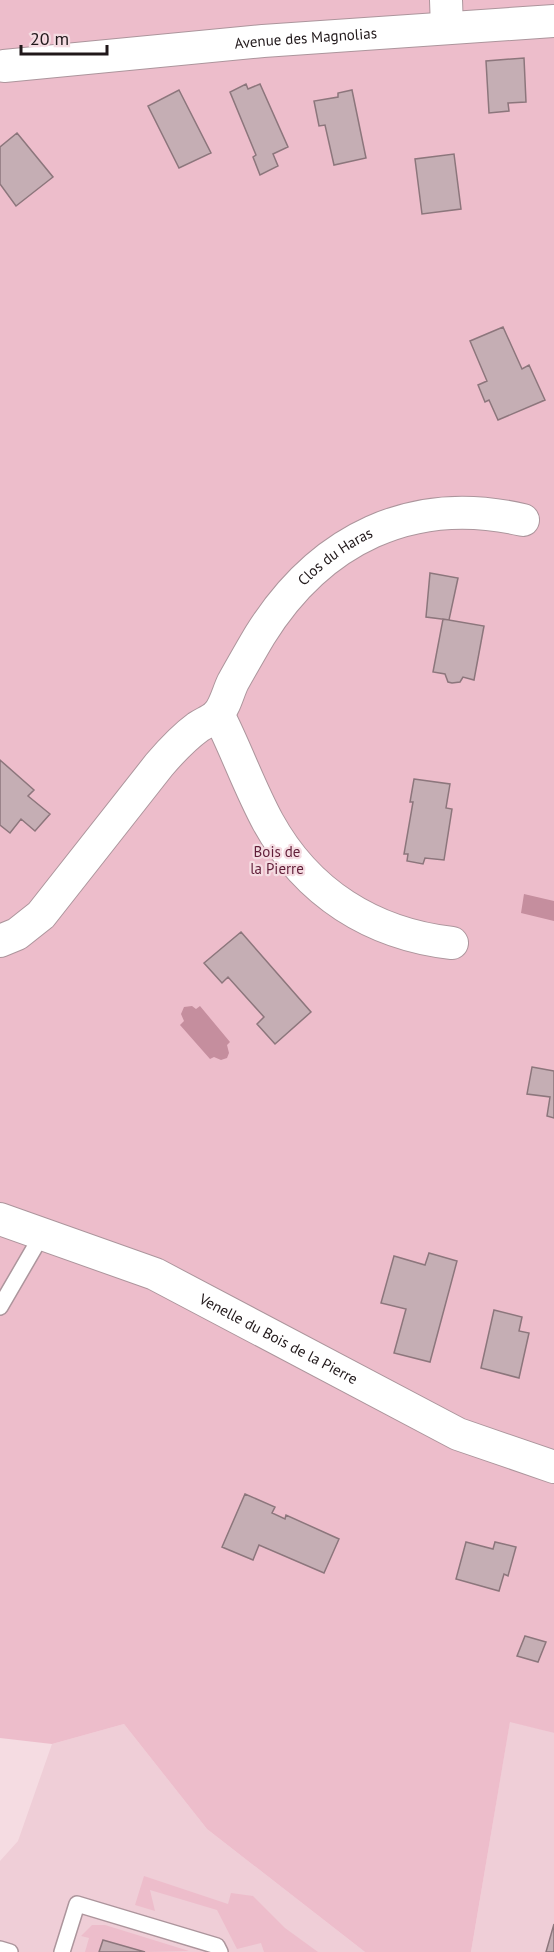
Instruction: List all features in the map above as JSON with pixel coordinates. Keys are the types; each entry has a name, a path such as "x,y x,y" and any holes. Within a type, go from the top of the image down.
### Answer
{"street":[{"name":"Avenue des Magnolias","path":"1,66 263,41 447,14 550,24"},
{"name":"Clos du Haras","path":"0,941 17,934 41,915 179,742 218,714 247,657 279,608 316,567 342,547 377,530 450,512 472,511 523,520"},
{"path":"218,714 269,823 306,873 327,893 371,922 409,937 452,943"},
{"name":"Venelle du Bois de la Pierre","path":"0,1220 116,1258 175,1283 458,1434 554,1467"}],"lane":[{"path":"0,1307 43,1233"},
{"path":"62,1952 77,1904 217,1946 220,1952"},
{"path":"0,1949 10,1952"}],"shaded area":[{"path":"524,894 554,901 554,921 521,913"},
{"path":"192,1006 196,1009 200,1006 230,1042 227,1045 229,1053 227,1058 210,1059 180,1025 184,1021 181,1014 184,1007"},
{"path":"510,1721 554,1733 554,1952 471,1952"},
{"path":"124,1724 207,1829 365,1952 0,1952 0,1861 18,1841 52,1744"}],"green space":[{"name":"Bois de la Pierre","path":"0,0 554,0 554,1733 510,1722 471,1952 365,1952 207,1829 124,1724 52,1744 0,1738"},
{"path":"144,1876 228,1904 231,1893 253,1896 285,1928 318,1952 264,1952 261,1943 237,1949 217,1910 150,1890 155,1911 135,1905"},
{"path":"92,1925 105,1925 189,1951 145,1952 103,1940 99,1952 85,1952 89,1938 81,1936"}],"building":[{"path":"524,58 526,102 508,103 509,111 489,113 486,61"},
{"path":"246,84 248,89 260,84 288,147 273,154 278,166 260,175 253,157 256,155 230,92"},
{"path":"179,90 211,153 179,168 148,106"},
{"path":"352,90 366,158 334,165 325,125 319,126 314,101 338,97 338,93"},
{"path":"17,133 53,177 16,206 0,184 0,147"},
{"path":"454,154 461,209 422,214 415,159"},
{"path":"503,327 522,369 529,365 545,400 498,420 489,400 485,402 478,385 487,381 470,341"},
{"path":"430,573 458,578 449,620 426,617"},
{"path":"443,619 484,626 474,680 463,677 460,682 452,683 448,682 445,674 433,672"},
{"path":"0,760 34,790 28,796 50,814 35,831 21,819 10,833 0,825"},
{"path":"414,779 450,784 446,808 452,809 444,860 425,858 423,864 407,861 408,854 404,854 413,802 410,802"},
{"path":"241,932 311,1012 275,1044 257,1024 264,1017 228,977 222,983 204,963"},
{"path":"532,1067 554,1071 554,1118 547,1116 550,1097 527,1094"},
{"path":"429,1253 457,1261 430,1362 394,1353 406,1309 381,1303 394,1256 425,1265"},
{"path":"494,1310 522,1317 519,1331 529,1333 519,1378 481,1368"},
{"path":"245,1494 275,1507 272,1513 285,1519 286,1515 339,1539 324,1573 259,1545 253,1560 222,1547"},
{"path":"466,1542 493,1549 495,1542 516,1547 508,1576 504,1574 499,1591 456,1579"},
{"path":"525,1636 546,1642 538,1662 517,1656"},
{"path":"554,1924 554,1952 546,1952"},
{"path":"103,1940 145,1952 99,1952"}]}
